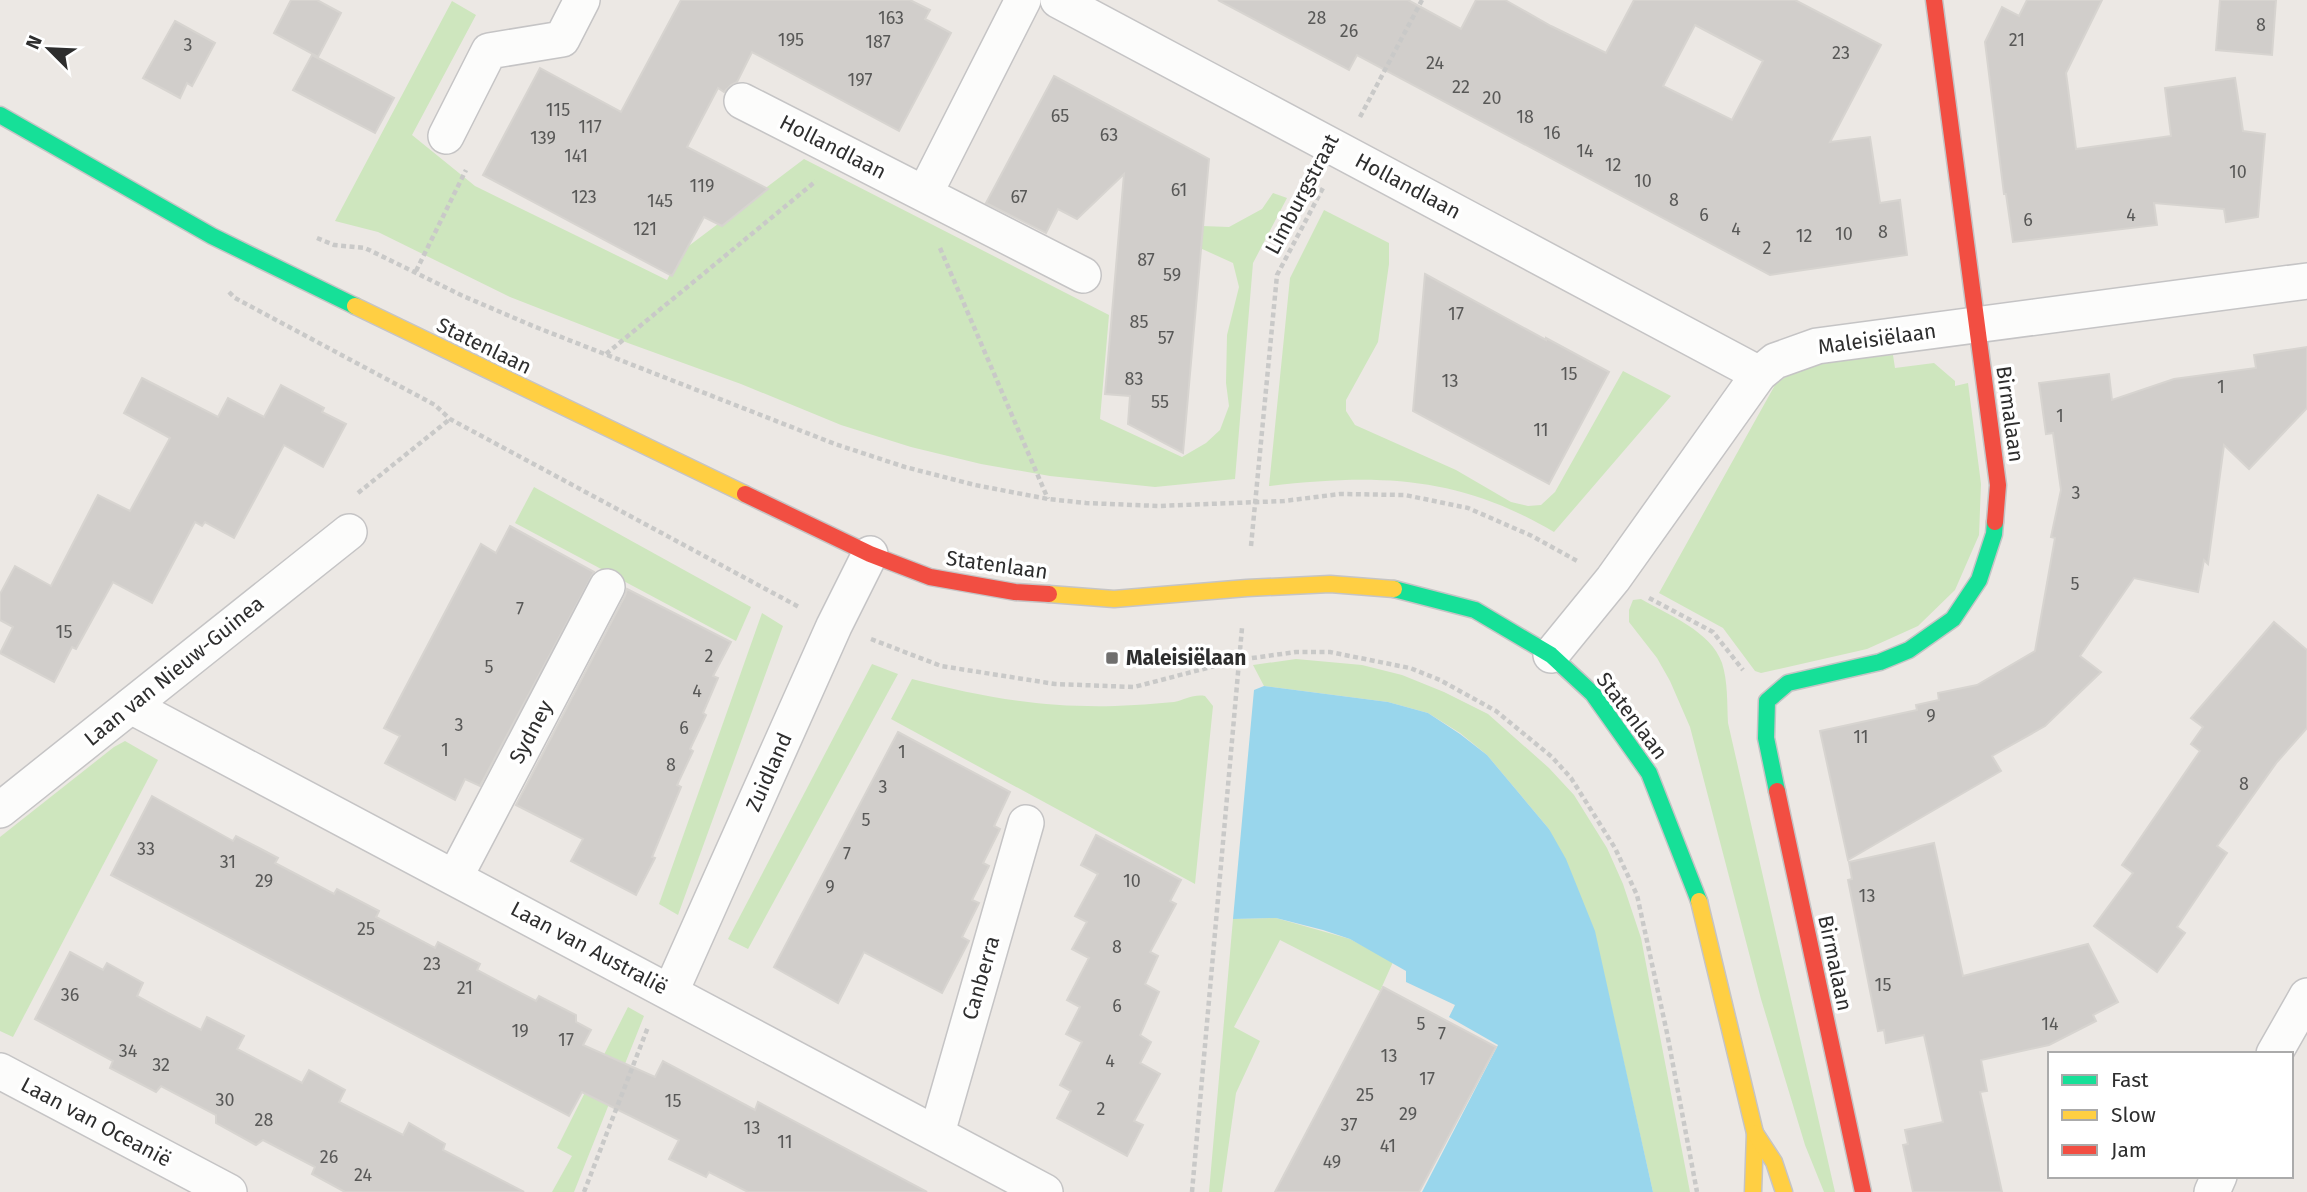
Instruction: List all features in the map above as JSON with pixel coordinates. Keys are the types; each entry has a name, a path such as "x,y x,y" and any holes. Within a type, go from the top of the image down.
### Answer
{"main road":[{"name":"Birmalaan","path":"1863,1192 1766,738 1767,701 1788,683 1880,662 1909,650 1953,619 1979,580 1994,534 1998,485 1934,0"},
{"name":"Statenlaan","path":"0,115 212,236 870,554 930,577 1015,592 1114,599 1330,584 1402,590 1475,610 1551,655 1593,694 1649,773 1697,891 1755,1133 1753,1192"},
{"name":"Statenlaan","path":"1755,1133 1774,1162 1784,1192"}],"street":[{"path":"446,136 489,51 562,39 582,0"},
{"path":"925,193 1023,0"},
{"name":"Hollandlaan","path":"1058,0 1759,374"},
{"name":"Hollandlaan","path":"743,101 1083,275"},
{"name":"Maleisiëlaan","path":"1551,655 1613,579 1759,374 1775,360 1817,346 2307,281"},
{"name":"Laan van Nieuw-Guinea","path":"0,810 349,533"},
{"name":"Zuidland","path":"670,991 834,626 870,554"},
{"name":"Sydney","path":"455,877 607,587"},
{"name":"Laan van Australië","path":"131,706 1045,1192"},
{"name":"Canberra","path":"937,1133 1026,824"},
{"path":"2275,1052 2307,996"},
{"name":"Laan van Oceanië","path":"0,1071 229,1192"}],"path":[{"name":"Limburgstraat","path":"1192,1192 1238,660 1277,275 1422,0"},
{"path":"416,271 468,165 446,136"},
{"path":"606,354 847,154"},
{"path":"925,193 929,223 1048,499"},
{"path":"313,237 334,245 365,248 463,296 835,444 975,485 1048,499 1158,506 1256,502 1340,494 1405,495 1468,508 1532,537 1713,632 1767,701"},
{"path":"349,533 359,493 450,419"},
{"path":"583,1192 651,1019 670,991"}],"green space":[{"path":"452,1 476,15 412,135 475,186 667,280 682,251 804,159 1109,315 1100,419 1182,457 1206,443 1220,430 1229,406 1226,383 1227,335 1239,287 1233,263 1200,248 1202,226 1229,227 1262,209 1273,193 1287,198 1253,263 1235,479 1155,487 1050,476 981,464 911,447 841,425 741,384 510,297 378,232 335,221"},
{"path":"1324,210 1389,243 1389,264 1378,342 1346,400 1346,411 1355,425 1456,470 1511,502 1528,506 1541,505 1555,492 1623,371 1671,396 1554,532 1484,499 1416,483 1346,480 1269,486 1290,278"},
{"path":"1893,355 1895,368 1934,363 1955,381 1955,386 1968,383 1981,484 1979,535 1955,590 1918,626 1867,649 1761,673 1755,671 1723,628 1659,593 1775,385 1787,376 1816,365"},
{"path":"534,487 751,607 736,641 515,523"},
{"path":"1641,599 1699,633 1722,663 1728,723 1835,1192 1824,1192 1805,1145 1761,999 1690,727 1657,658 1629,622 1629,610 1633,600"},
{"path":"762,613 783,626 678,915 659,904"},
{"path":"1296,659 1362,665 1402,675 1444,692 1488,714 1549,768 1574,795 1607,848 1623,884 1641,938 1690,1192 1653,1192 1594,930 1549,829 1487,755 1460,733 1428,713 1388,702 1264,686 1253,665"},
{"path":"872,664 898,674 748,949 728,939"},
{"path":"912,679 988,696 1062,705 1115,706 1174,702 1193,696 1205,696 1213,706 1195,884 891,719"},
{"path":"125,741 158,760 13,1037 0,1031 0,837"},
{"path":"1276,918 1350,939 1393,962 1380,991 1280,940 1234,1027 1260,1041 1236,1093 1222,1192 1209,1192 1233,919"},
{"path":"628,1007 644,1016 574,1192 552,1192 572,1156 557,1148"}],"water":[{"path":"1264,686 1388,702 1428,713 1487,755 1549,829 1566,859 1595,931 1653,1192 1422,1192 1498,1045 1449,1017 1455,1005 1406,982 1406,971 1350,939 1276,918 1233,919 1254,690"}],"building":[{"path":"291,0 317,0 341,13 318,57 274,33"},
{"path":"681,0 910,0 930,10 925,19 951,33 899,131 752,52 737,82 724,92 718,88 687,147 768,189 722,226 704,217 672,276 483,175 540,68 621,112"},
{"path":"1218,0 1408,0 1461,29 1476,0 1505,0 1606,53 1634,0 1795,0 1881,45 1830,142 1870,137 1880,203 1900,200 1907,255 1770,275 1357,55 1349,70","holes":["1695,25 1763,61 1732,120 1663,86"]},
{"path":"2027,0 2102,0 2066,73 2076,149 2171,136 2165,88 2235,78 2243,131 2265,134 2258,217 2226,222 2224,209 2154,203 2157,225 2013,242 2004,194 1985,42 2002,7 2019,16"},
{"path":"2220,0 2276,0 2272,55 2216,50"},
{"path":"175,21 215,43 192,86 187,83 180,98 143,78"},
{"path":"312,55 394,98 375,133 293,90"},
{"path":"1054,76 1209,159 1183,453 1128,424 1130,396 1105,394 1124,174 1077,219 1058,209 1046,233 986,203"},
{"path":"1425,274 1609,372 1549,484 1413,411"},
{"path":"2307,347 2307,408 2249,469 2224,445 2208,564 2204,560 2198,592 2134,578 2080,656 2101,672 2045,726 1992,756 2001,771 1848,860 1820,731 1917,710 1916,705 1939,700 1938,693 1977,685 2035,651 2055,538 2051,537 2061,490 2053,433 2046,434 2039,383 2109,374 2112,400 2174,379 2256,368 2254,355"},
{"path":"142,378 218,417 228,398 264,417 281,385 324,408 322,412 346,424 323,467 284,445 234,538 205,522 202,526 195,522 152,603 113,582 76,649 72,647 54,682 0,653 13,627 0,620 0,594 15,566 51,586 98,495 130,511 170,438 124,413"},
{"path":"510,526 594,572 480,786 465,779 455,800 385,763 400,736 384,728 481,544 496,553"},
{"path":"627,589 731,642 713,676 718,678 703,713 706,715 690,749 693,751 677,785 681,787 652,857 655,858 636,895 571,861 583,839 516,805"},
{"path":"2274,622 2307,650 2307,728 2277,762 2217,846 2227,853 2177,927 2185,933 2157,972 2094,926 2133,873 2122,865 2200,751 2191,744 2203,727 2191,718"},
{"path":"898,732 1010,792 994,826 1000,829 983,863 989,866 972,900 979,903 962,937 969,941 942,993 864,952 838,1003 774,967"},
{"path":"152,796 233,841 236,836 278,858 275,863 334,894 337,889 379,911 376,917 435,948 438,942 480,964 477,970 536,1001 539,996 576,1015 576,1022 591,1030 583,1045 655,1077 663,1061 755,1110 758,1102 927,1192 748,1192 709,1172 706,1177 669,1159 679,1140 582,1092 569,1116 111,875"},
{"path":"1096,835 1181,880 1170,901 1176,904 1150,952 1158,956 1145,984 1159,992 1140,1035 1151,1042 1140,1063 1160,1074 1134,1121 1143,1125 1127,1156 1057,1118 1071,1091 1060,1085 1082,1042 1066,1034 1080,1007 1067,1000 1089,958 1072,949 1087,922 1075,916 1098,874 1081,865"},
{"path":"1934,843 1963,976 2088,944 2118,1002 2093,1015 2096,1021 2049,1045 1981,1060 1987,1091 1980,1092 2002,1192 1913,1192 1903,1145 1908,1144 1905,1130 1943,1122 1924,1035 1886,1043 1884,1030 1878,1031 1848,880 1852,879 1849,862"},
{"path":"70,952 103,970 107,963 143,983 137,996 168,1013 201,1030 207,1017 244,1036 237,1049 302,1083 309,1070 345,1090 339,1102 403,1135 409,1123 445,1144 443,1150 524,1192 345,1192 312,1174 315,1167 263,1140 256,1145 216,1123 216,1115 161,1086 156,1092 110,1068 113,1061 35,1019"},
{"path":"1383,987 1496,1047 1419,1192 1275,1192"}],"traffic: fast":[{"path":"0,115 212,236 355,306"},
{"path":"1777,791 1766,738 1767,701 1788,683 1880,662 1909,650 1953,619 1979,580 1994,534 1995,522"},
{"path":"1394,589 1475,610 1551,655 1593,694 1649,773 1699,901"}],"traffic: slow":[{"path":"355,306 745,494"},
{"path":"1049,594 1114,599 1330,584 1394,589"},
{"path":"1699,901 1755,1133 1753,1192"},
{"path":"1755,1133 1774,1162 1784,1192"}],"traffic: jam":[{"path":"1934,0 1998,485 1995,522"},
{"path":"745,494 870,554 930,577 1015,592 1049,594"},
{"path":"1777,791 1863,1192"}],"place":[{"name":"Maleisiëlaan","path":"1112,658"}]}
